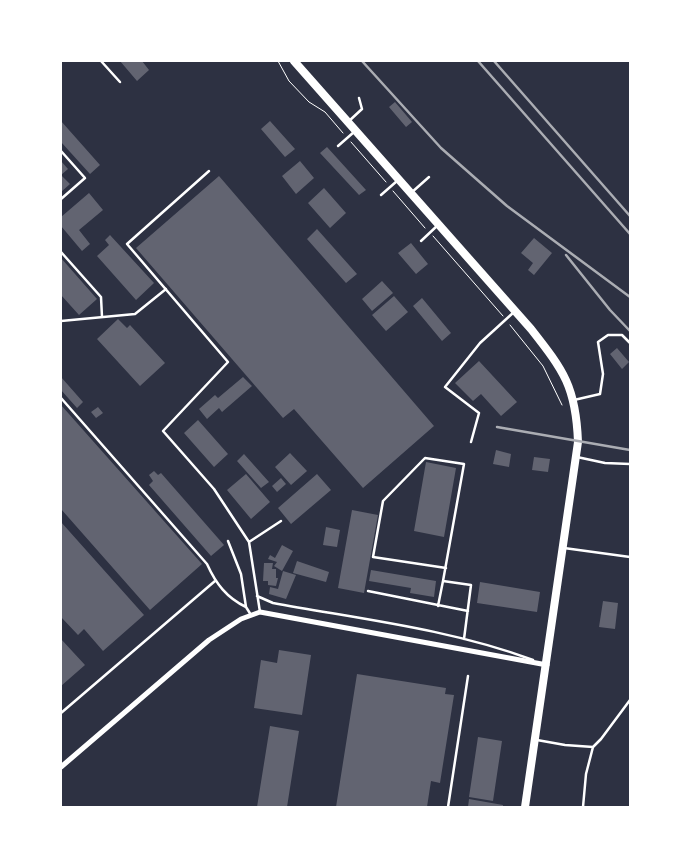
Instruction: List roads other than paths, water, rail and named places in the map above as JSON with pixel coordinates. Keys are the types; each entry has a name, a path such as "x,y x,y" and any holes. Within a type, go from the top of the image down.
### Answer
{"main road":[{"path":"294,61 439,224 555,359 568,382 574,400 578,442 525,807"}],"street":[{"path":"61,767 209,640 241,618 260,612 546,665"}],"lane":[{"path":"102,61 120,82"},
{"path":"348,122 362,109 359,98"},
{"path":"338,146 356,130"},
{"path":"61,151 85,178 61,199"},
{"path":"209,172 127,244 228,362 163,431 214,489 250,542 260,612"},
{"path":"411,193 429,177"},
{"path":"381,195 399,179"},
{"path":"421,240 439,224"},
{"path":"61,252 102,297 102,317"},
{"path":"61,321 135,314 166,289"},
{"path":"471,442 479,413 445,387 480,343 515,311"},
{"path":"574,400 600,394 603,374 598,342 608,335 622,335 630,343"},
{"path":"61,398 207,564 215,581 233,601 246,608 251,615"},
{"path":"576,456 605,463 630,464"},
{"path":"438,606 446,568 464,464 426,458 383,501 373,557 446,568"},
{"path":"250,542 281,521"},
{"path":"228,541 241,574 246,608"},
{"path":"563,547 630,557"},
{"path":"61,712 215,581"},
{"path":"443,581 471,585 464,640"},
{"path":"368,591 468,612"},
{"path":"257,596 273,603 498,647 546,665"},
{"path":"448,807 468,676"},
{"path":"583,807 586,774 593,746 601,739 630,700"},
{"path":"536,740 565,745 593,746"}],"railway":[{"path":"362,61 441,148 507,206 630,297"},
{"path":"478,61 630,234"},
{"path":"494,61 630,216"},
{"path":"566,255 610,310 630,331"},
{"path":"497,427 630,450"}]}
